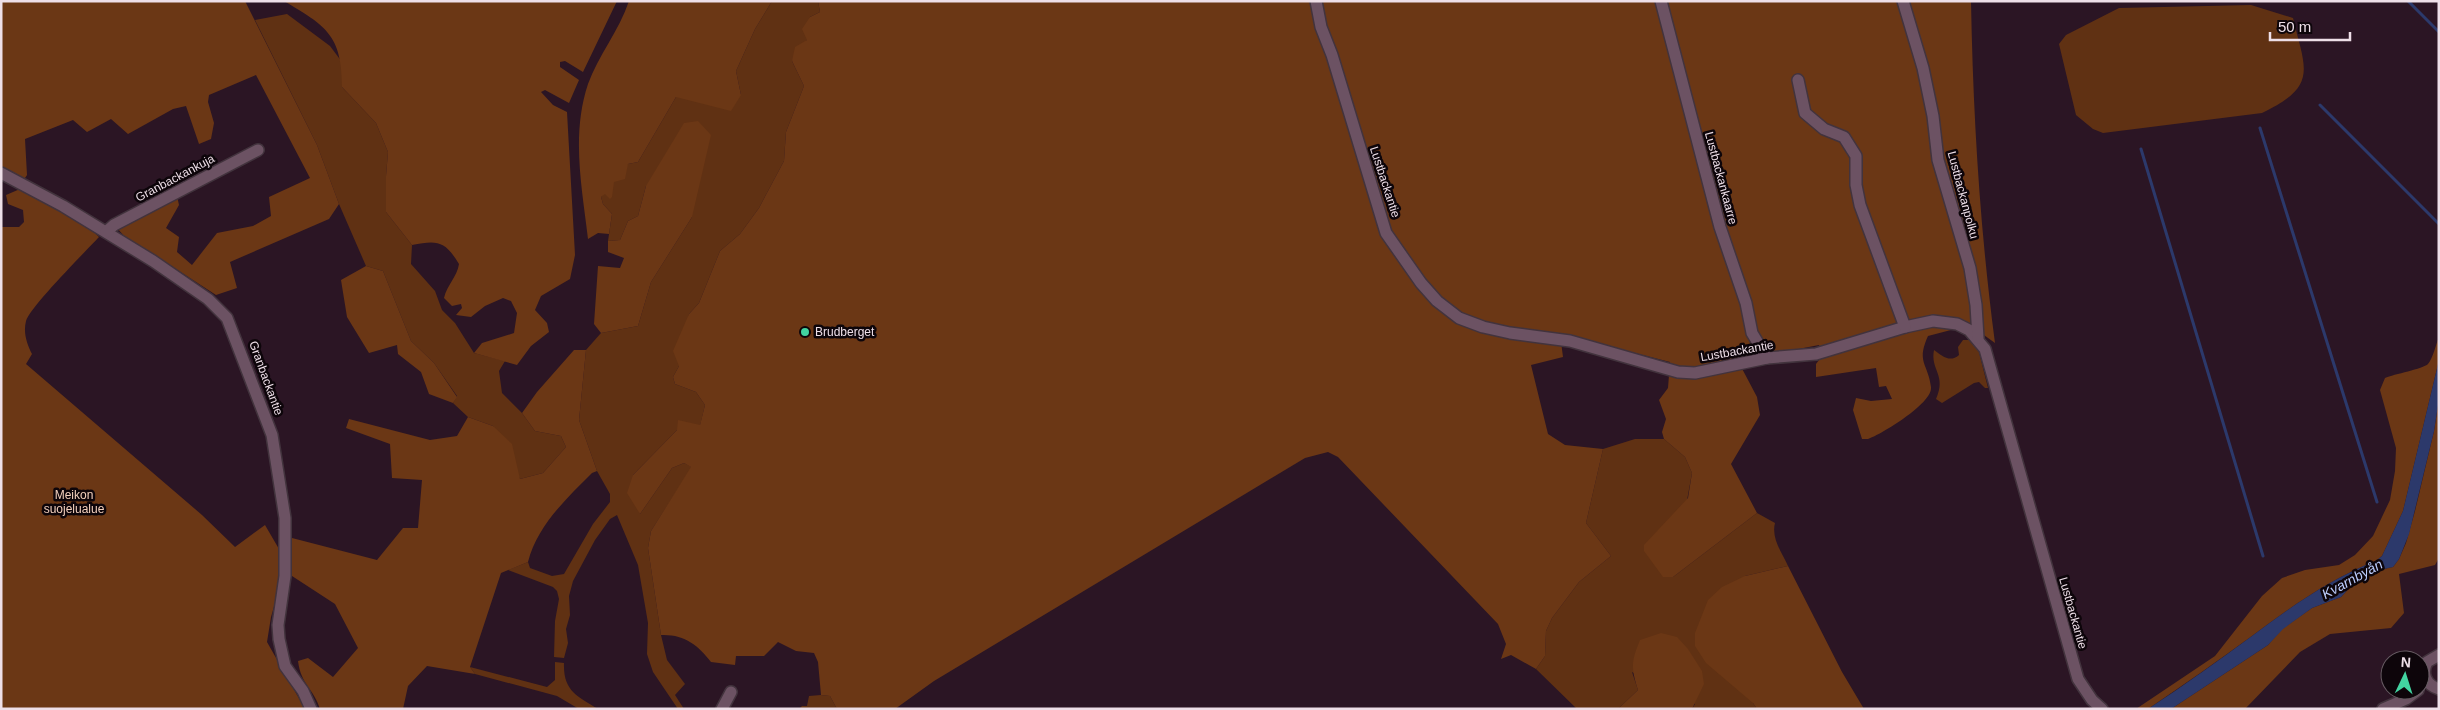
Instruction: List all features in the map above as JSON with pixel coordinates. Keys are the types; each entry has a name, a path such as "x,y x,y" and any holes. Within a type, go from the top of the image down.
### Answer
{"street":[{"name":"Lustbackantie","path":"1316,1 1320,27 1332,55 1386,233 1421,283 1437,301 1459,318 1483,327 1510,333 1570,341 1678,372 1695,373 1767,358 1816,354 1905,327 1933,321 1957,324 1978,338 1985,349 2078,679 2092,700 2102,709"},
{"name":"Lustbackankaarre","path":"1661,1 1720,227 1746,303 1752,333 1767,358"},
{"name":"Lustbackanpolku","path":"1903,1 1923,68 1931,107 1938,160 1970,268 1976,306 1978,338"},
{"path":"1798,80 1805,113 1824,129 1844,137 1856,156 1856,185 1860,205 1905,327"},
{"name":"Granbackankuja","path":"106,232 114,225 258,150"},
{"name":"Granbackantie","path":"1,173 106,232 125,246 153,261 218,307 234,332 272,435 279,472 285,518 286,576 278,625 281,653 285,666 303,691 311,709"},
{"path":"722,709 731,692"},
{"path":"2382,709 2399,700"}],"shaded area":[{"path":"772,1 818,1 820,12 810,17 807,40 792,61 804,86 786,132 784,161 759,208 740,234 720,251 699,303 689,314 679,366 673,377 675,384 696,392 705,405 700,426 677,430 633,475 640,514 672,468 684,463 692,467 651,531 648,548 661,635 667,660 685,684 675,695 684,709 678,709 653,672 647,654 648,623 638,565 617,515 610,519 595,540 573,581 569,596 570,615 566,629 568,643 564,658 554,657 555,621 559,599 557,591 553,587 508,570 528,562 530,568 552,576 564,574 593,524 610,502 610,494 597,471 579,420 586,350 601,333 638,326 651,282 692,217 646,186 638,216 628,221 620,240 608,241 612,214 603,204 601,197 628,164 638,162 676,97 741,95 736,71 755,29"},
{"path":"2251,5 2293,18 2301,51 2303,74 2300,85 2293,94 2280,103 2262,113 2103,133 2093,129 2076,115 2059,44 2066,35 2119,8"},
{"path":"287,14 330,46 342,62 342,87 376,123 388,152 386,212 412,245 411,264 435,291 442,310 455,323 474,353 505,361 499,371 502,393 522,413 535,431 561,436 566,447 543,473 520,479 493,426 468,417 453,403 457,396 434,363 411,341 383,271 366,266 339,204 317,145 255,20"},
{"path":"1963,340 1971,340 1979,352 1988,388 1985,388 1979,382 1974,383 1942,403 1936,399 1940,384 1934,363 1934,350 1949,359 1956,357 1959,355 1958,347"},
{"path":"1635,439 1664,439 1685,457 1692,473 1673,577 1757,513 1775,523 1774,534 1788,566 1745,576 1753,703 1757,709 1692,709 1695,704 1632,672 1638,690 1618,709 1577,709 1536,669 1545,656 1546,631 1552,618 1579,582 1611,556 1586,523 1603,449"},
{"path":"555,662 564,663 566,680 573,692 598,709 579,709 557,696 475,674 470,667 547,687 555,680"},
{"path":"809,696 830,696 837,709 799,709 802,706 807,706"}],"green space":[{"path":"1,1 245,1 317,145 339,204 329,219 230,262 237,288 216,295 159,258 133,246 117,228 177,196 179,205 166,228 179,237 177,252 192,265 217,233 253,226 271,216 269,197 310,178 256,75 209,95 208,102 214,123 211,139 199,144 186,106 173,109 128,134 111,119 87,132 73,120 25,139 27,175 23,181 1,166"},
{"path":"284,1 617,1 583,72 565,61 560,62 560,67 579,80 569,103 545,90 541,92 553,105 567,112 575,255 570,279 541,296 535,310 547,323 549,332 531,346 517,365 474,353 482,343 514,333 517,313 511,301 503,298 485,306 471,317 456,315 462,308 461,304 452,306 444,298 459,264 454,256 440,244 412,245 386,212 388,152 376,123 342,87 339,55 329,34 321,25"},
{"path":"629,1 772,1 755,29 736,71 741,95 731,111 676,97 638,162 628,164 625,179 614,182 612,197 610,199 605,194 601,197 603,204 612,214 609,234 598,233 588,239 579,161 580,122 583,103 592,74 620,23"},
{"path":"818,1 1971,1 1973,87 1978,172 1985,258 1995,343 1970,325 1928,336 1923,358 1930,379 1931,387 1929,394 1916,409 1884,431 1868,439 1862,439 1853,410 1856,398 1871,401 1892,399 1886,386 1879,387 1876,368 1816,377 1816,364 1822,356 1819,345 1738,361 1757,397 1760,415 1731,464 1757,513 1673,577 1663,577 1644,551 1644,545 1688,498 1692,473 1685,457 1664,439 1662,432 1666,419 1659,400 1668,388 1670,362 1560,334 1563,357 1531,365 1548,434 1565,445 1603,449 1586,523 1611,556 1579,582 1552,618 1546,631 1545,656 1536,669 1511,655 1501,659 1506,644 1498,624 1338,457 1328,452 1305,458 934,681 895,709 837,709 830,696 821,695 818,662 814,653 796,651 778,642 764,656 736,656 735,665 711,662 701,650 690,642 677,636 661,635 648,548 651,531 691,467 684,463 672,468 640,514 627,493 633,475 677,430 678,420 700,425 705,405 696,392 675,384 673,377 679,366 673,351 689,314 699,303 720,251 740,234 759,208 784,161 786,132 804,86 792,61 795,47 807,40 802,29 810,17 820,12"},
{"path":"698,121 711,135 692,217 651,282 638,326 601,333 594,324 598,266 620,268 624,258 608,252 608,241 620,240 628,221 638,216 646,186 684,123"},
{"name":"Meikon suojelualue","path":"20,189 89,227 99,237 47,292 30,314 26,321 25,334 32,354 26,364 202,515 235,547 265,525 279,549 281,582 271,617 267,642 305,709 1,709 1,227 19,227 24,222 23,210 8,204 6,195"},
{"path":"366,266 383,271 411,341 434,363 457,397 453,403 429,394 421,372 398,354 397,345 369,353 347,317 341,280"},
{"path":"2439,337 2439,360 2403,511 2382,556 2376,561 2343,576 2312,594 2148,709 2136,709 2215,656 2262,596 2282,578 2305,570 2339,565 2355,555 2373,536 2390,500 2395,471 2396,448 2380,390 2385,378 2428,364"},
{"path":"574,350 586,350 579,420 597,471 592,473 572,493 545,525 532,549 528,562 501,573 470,667 475,674 427,666 408,686 403,709 320,709 302,676 298,661 308,658 333,677 358,648 335,604 292,576 292,538 377,560 403,528 418,528 422,480 392,478 390,444 346,428 349,419 430,440 457,436 468,417 493,426 512,444 520,479 543,473 566,447 561,436 535,431 522,413 537,392"},
{"path":"2439,399 2439,558 2435,565 2399,574 2404,613 2391,628 2330,634 2300,652 2245,709 2171,709 2268,645 2282,629 2312,608 2341,597 2354,583 2374,571 2393,567 2406,543 2415,511 2434,431"},
{"path":"1788,566 1842,672 1864,709 1757,709 1753,703 1706,663 1695,646 1695,633 1708,600 1722,587 1745,576"},
{"path":"1661,633 1677,637 1688,649 1702,671 1704,684 1692,709 1618,709 1638,690 1633,665 1640,640"}],"water":[{"name":"Kvarnbyån","path":"2439,360 2439,399 2434,431 2409,534 2399,559 2393,567 2374,571 2354,583 2341,597 2312,608 2283,629 2268,645 2171,709 2148,709 2312,594 2343,576 2376,561 2382,556 2403,511"}],"waterway":[{"path":"2408,1 2439,32"},
{"path":"2320,105 2439,224"},
{"path":"2260,128 2377,502"},
{"path":"2141,149 2263,556"}],"place":[{"name":"Brudberget","path":"805,332"}]}
